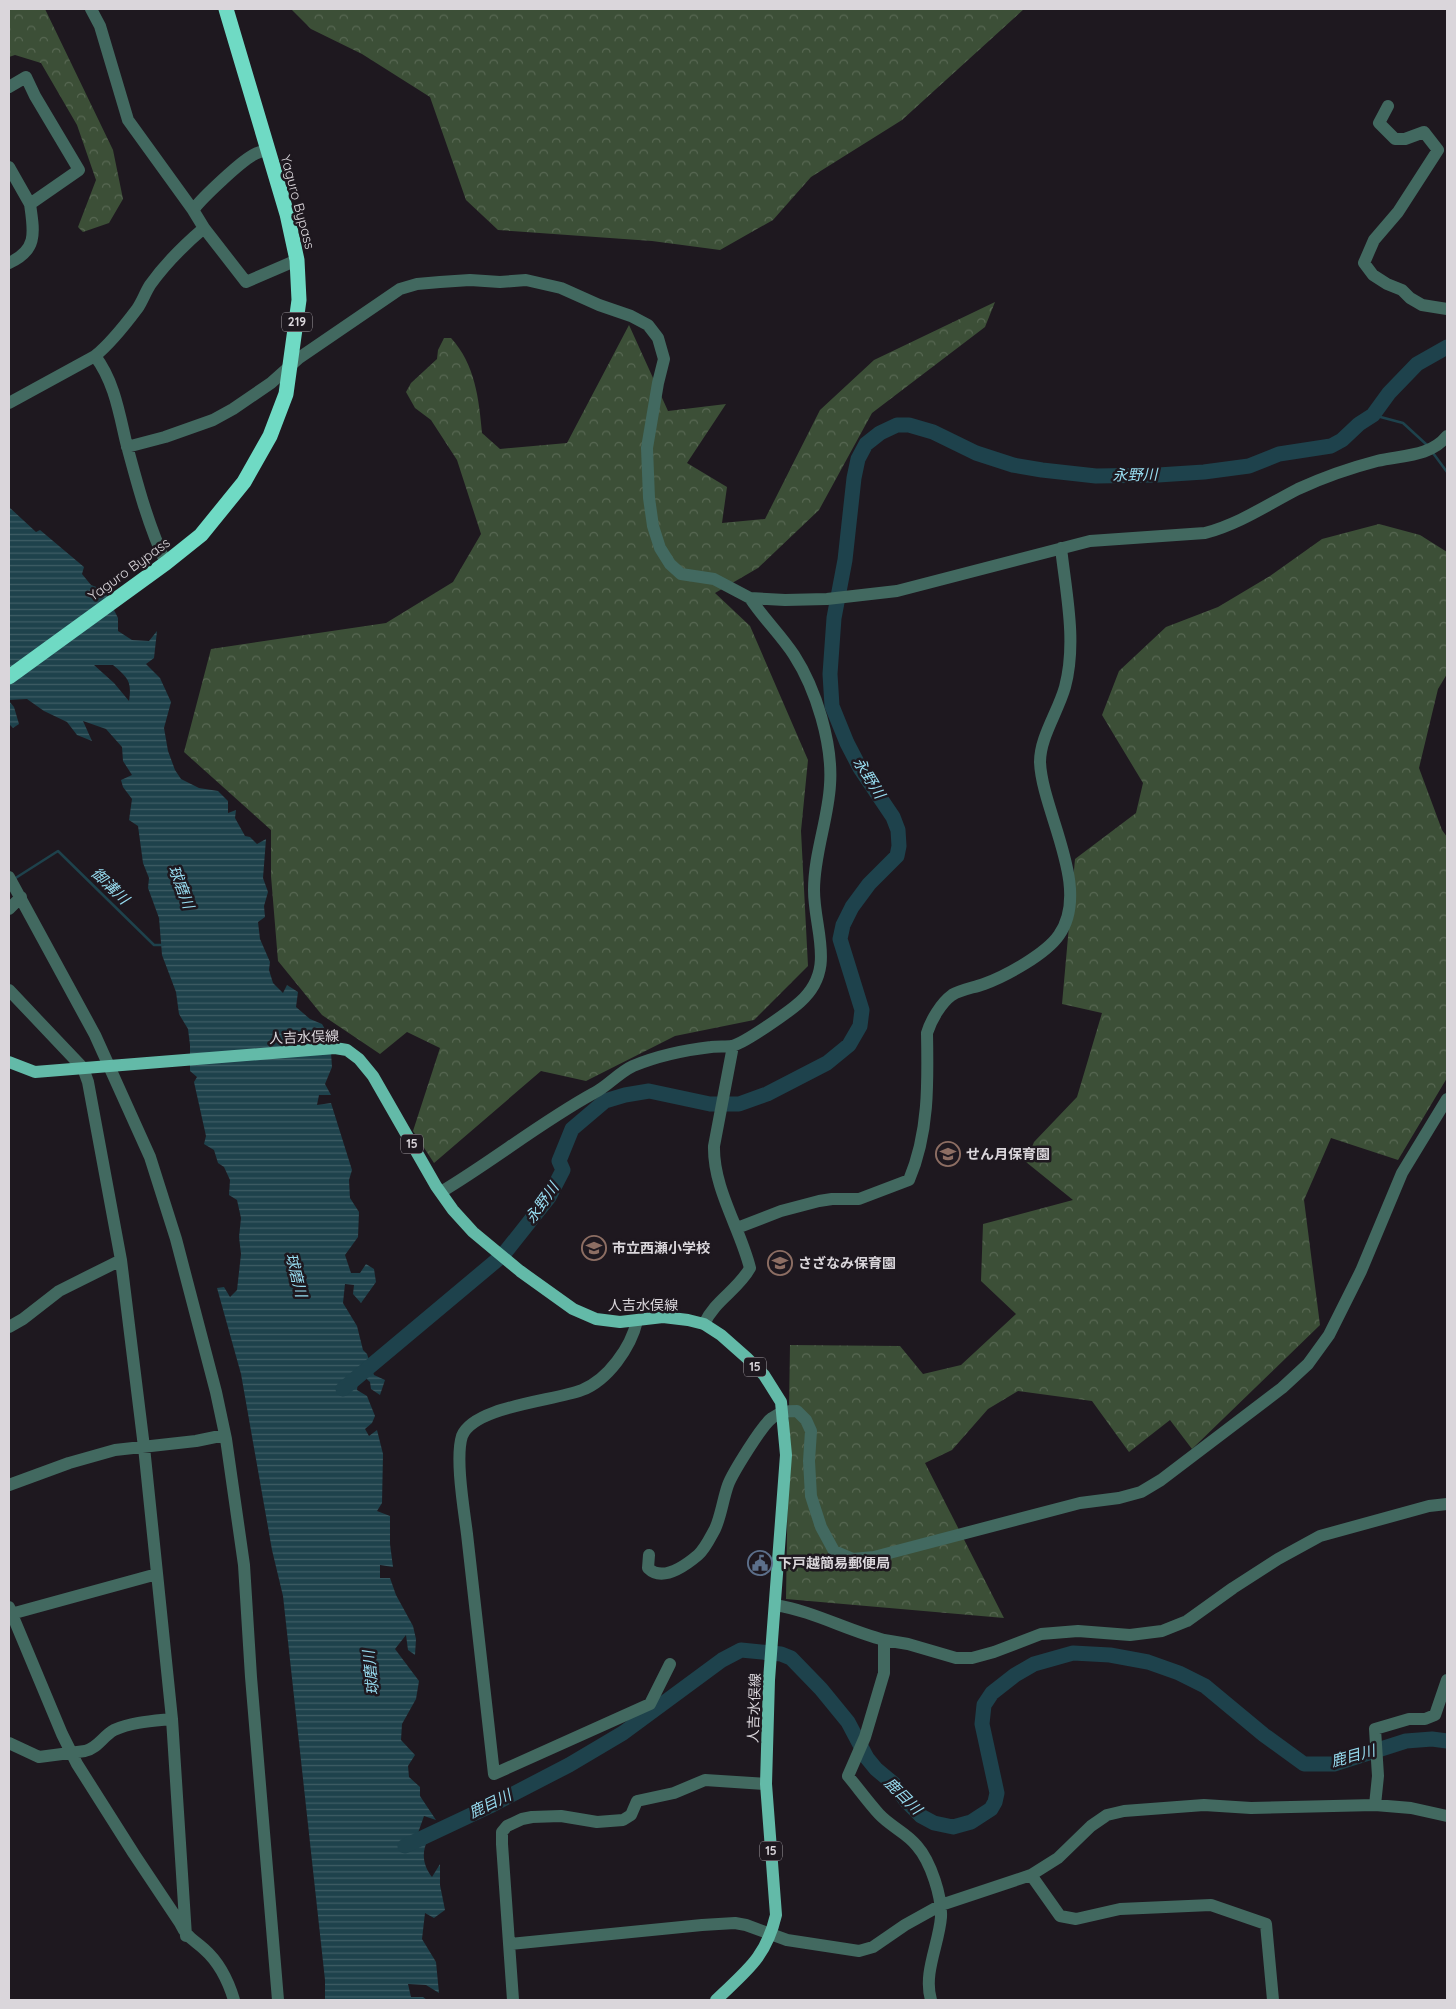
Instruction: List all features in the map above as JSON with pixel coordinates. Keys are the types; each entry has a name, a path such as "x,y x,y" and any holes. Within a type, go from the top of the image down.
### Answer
{"highway":[{"name":"Yaguro Bypass","path":"9,677 201,536 244,482 273,427 286,394 299,300 297,260 287,214 226,9"}],"main road":[{"name":"人吉水俣線","path":"9,1062 35,1072 111,1064 335,1048 347,1050 359,1059 373,1076 453,1210 473,1232 510,1263 573,1308 596,1319 620,1322 663,1317 704,1324 721,1335 764,1375 781,1402 786,1455 769,1680 766,1784 776,1915 771,1935 755,1962 716,2000"}],"street":[{"path":"92,9 100,26 128,120 204,228 246,282 297,260"},
{"path":"9,87 26,77 80,170 30,204"},
{"path":"1388,106 1379,122 1395,139 1404,139 1424,132 1438,150 1398,212 1374,240 1364,262 1372,275 1402,290 1410,298 1422,305 1447,309"},
{"path":"192,210 243,162 254,154 267,150"},
{"path":"9,167 30,204 34,231 30,246 22,257 9,263"},
{"path":"9,403 96,356 104,349 137,308 150,286 168,264 184,245 204,228"},
{"path":"128,447 213,420 271,383 291,364 400,289 417,284 470,280 500,282 526,280 561,288 599,305 631,316 648,326 658,338 664,359 647,448 649,498 653,526 660,548 670,564 681,574 714,579 750,598 784,600 827,599 897,591 1090,541 1205,533 1223,528 1321,479 1382,460 1425,452 1445,442"},
{"path":"96,356 105,368 112,385 136,479 166,563"},
{"path":"737,1228 781,1211 832,1198 859,1200 909,1180 917,1161 924,1132 927,1106 927,1033 930,1023 950,997 961,990 983,985 1022,966 1059,936 1066,921 1070,905 1067,869 1040,764 1041,750 1065,687 1070,660 1070,620 1061,548"},
{"path":"441,1192 489,1162 564,1110 596,1092 614,1076 651,1059 712,1046 733,1046 801,1001 815,985 821,969 821,950 815,911 814,888 830,783 829,748 814,696 794,655 750,598"},
{"path":"9,877 111,1064 150,1157 176,1240 203,1339 225,1436 244,1565 251,1678 278,2000"},
{"path":"9,909 21,897"},
{"path":"9,990 83,1068 88,1082 121,1260 144,1447 172,1719 186,1936"},
{"path":"704,1324 716,1303 745,1278 750,1268 721,1186 714,1157 714,1146 733,1046"},
{"path":"649,1555 648,1568 653,1573 666,1574 698,1555 716,1528 728,1484 761,1430 770,1419 783,1412 796,1410 806,1420 811,1430 809,1461 811,1496 821,1527 834,1551 852,1559 874,1557 1080,1503 1119,1498 1141,1492 1161,1480 1282,1388 1308,1364 1329,1335 1349,1295 1402,1174 1447,1099"},
{"path":"9,1327 59,1291 121,1260"},
{"path":"637,1321 634,1334 618,1359 601,1377 584,1389 513,1405 474,1422 462,1437 460,1454 463,1501 494,1774 650,1704 670,1664"},
{"path":"9,1484 69,1463 115,1450 225,1436"},
{"path":"774,1605 793,1608 840,1624 863,1635 908,1644 956,1658 972,1658 994,1652 1041,1634 1078,1630 1130,1635 1162,1631 1187,1621 1278,1558 1320,1536 1429,1506 1447,1504"},
{"path":"157,1574 10,1610 62,1734 77,1764 180,1923 186,1936 204,1949 219,1965 228,1981 234,2000"},
{"path":"884,1640 884,1673 865,1737 848,1776 878,1814 918,1847 937,1888 941,1905 941,1920 929,1984 931,2000"},
{"path":"1375,1805 1378,1776 1375,1728 1409,1719 1425,1719 1435,1715 1447,1680"},
{"path":"9,1743 39,1757 93,1749 111,1731 129,1724 172,1719"},
{"path":"513,2000 502,1844 502,1832 507,1826 522,1819 532,1817 561,1816 597,1822 623,1820 631,1815 638,1801 674,1793 705,1780 766,1784"},
{"path":"510,1944 734,1923 746,1925 787,1940 859,1951 873,1947 905,1925 941,1905 1031,1874 1058,1858 1091,1826 1107,1815 1124,1811 1204,1805 1251,1808 1375,1805 1410,1808 1447,1816"},
{"path":"1031,1874 1060,1916 1076,1919 1120,1909 1211,1905 1266,1924 1273,2000"}],"green space":[{"path":"9,9 45,9 113,150 123,199 109,223 83,232 78,227 96,180 77,125 41,63 15,55 9,57"},
{"path":"291,9 1024,9 902,120 811,177 773,220 720,250 652,241 498,230 466,200 430,97 362,54 311,29"},
{"path":"995,302 985,327 872,413 819,510 758,568 715,593 750,626 808,760 801,831 808,966 754,1020 675,1036 586,1081 541,1071 434,1163 413,1131 440,1048 407,1032 380,1054 322,1015 278,961 271,876 271,830 184,752 211,649 386,623 453,582 481,534 457,460 431,420 415,408 406,392 411,383 437,359 438,350 444,338 451,338 466,359 477,395 482,433 500,449 567,443 629,325 668,411 726,404 687,463 727,487 722,523 765,519 820,410 874,360"},
{"path":"1379,524 1420,535 1447,552 1447,674 1438,689 1419,768 1442,830 1447,837 1447,1078 1398,1160 1331,1138 1304,1200 1320,1325 1192,1449 1170,1420 1129,1452 1092,1401 1018,1391 988,1409 952,1450 925,1463 1004,1618 786,1599 790,1345 900,1346 923,1374 961,1365 1016,1314 981,1281 983,1224 1073,1200 1026,1162 1034,1142 1077,1097 1102,1013 1062,1004 1075,859 1136,813 1143,783 1102,715 1119,671 1166,627 1218,607 1270,576 1322,539"}],"water":[{"name":"球磨川","path":"9,507 36,532 40,530 84,567 82,574 91,585 104,590 118,618 118,631 132,640 149,641 157,631 154,658 146,664 160,678 171,702 164,728 168,751 175,770 181,779 199,788 218,791 228,801 228,813 236,810 235,818 245,836 250,837 257,844 266,839 263,878 268,892 264,906 265,917 258,922 260,939 270,962 269,970 273,983 283,993 287,985 298,992 296,1007 310,1019 322,1024 330,1038 332,1067 325,1084 331,1095 319,1095 317,1105 331,1103 352,1170 349,1180 350,1198 359,1212 358,1237 345,1255 351,1273 360,1273 366,1264 374,1269 376,1282 361,1303 353,1294 354,1285 345,1284 343,1303 357,1326 363,1350 367,1354 374,1375 385,1380 380,1395 371,1389 370,1382 359,1372 357,1390 367,1396 375,1416 372,1423 365,1429 369,1436 377,1430 383,1454 382,1503 377,1511 390,1516 390,1544 393,1567 380,1565 380,1578 390,1578 396,1595 413,1626 416,1639 415,1655 408,1650 406,1635 395,1649 419,1681 416,1699 402,1724 401,1740 415,1755 408,1766 409,1777 420,1787 420,1796 436,1820 424,1816 418,1833 428,1840 424,1849 424,1859 432,1877 440,1864 440,1885 445,1910 434,1918 425,1913 422,1939 436,1962 439,1993 426,1985 408,1984 411,1997 423,1997 427,2000 325,2000 325,1980 283,1596 272,1550 241,1374 217,1288 224,1287 230,1297 237,1290 241,1254 239,1237 241,1218 237,1200 229,1195 230,1180 224,1167 218,1163 214,1150 204,1144 206,1136 194,1082 197,1077 190,1071 188,1029 179,1014 176,992 162,955 159,918 148,888 149,878 143,863 138,826 129,820 132,799 123,787 121,780 132,775 123,761 122,747 106,729 83,721 92,741 77,735 67,722 44,711 27,699 9,700","holes":["94,665 113,665 128,680 130,689 129,701 114,683"]},
{"path":"9,701 14,707 19,724 13,728 9,724"}],"waterway":[{"name":"永野川","path":"343,1389 503,1255 549,1197 563,1170 559,1161 572,1129 605,1101 649,1091 710,1104 739,1104 767,1094 827,1063 849,1045 860,1026 862,1010 840,939 843,925 852,907 869,884 897,856 899,846 898,830 893,817 860,768 847,743 832,706 830,674 834,618 845,560 854,478 858,459 866,444 880,433 897,425 909,425 933,432 976,453 1013,465 1042,470 1096,476 1158,475 1204,472 1249,466 1279,454 1331,446 1342,440 1359,424 1373,415 1389,393 1417,364 1447,347"},
{"path":"1373,415 1403,423 1427,445"},
{"path":"1433,453 1447,472"},
{"name":"御溝川","path":"14,879 58,851 154,945 163,945"},
{"name":"鹿目川","path":"405,1846 490,1806 569,1765 623,1733 722,1660 741,1650 781,1654 791,1658 821,1689 848,1722 867,1758 876,1769 894,1784 906,1801 921,1816 934,1823 953,1827 971,1822 991,1809 995,1802 997,1793 982,1724 984,1705 992,1693 1015,1675 1034,1664 1073,1653 1110,1655 1148,1662 1179,1673 1205,1686 1264,1735 1304,1764 1334,1764 1406,1741 1432,1739 1447,1741"}],"place":[{"name":"せん月保育園","path":"948,1154"},
{"name":"市立西瀬小学校","path":"594,1248"},
{"name":"さざなみ保育園","path":"780,1263"},
{"name":"下戸越簡易郵便局","path":"760,1563"}]}
